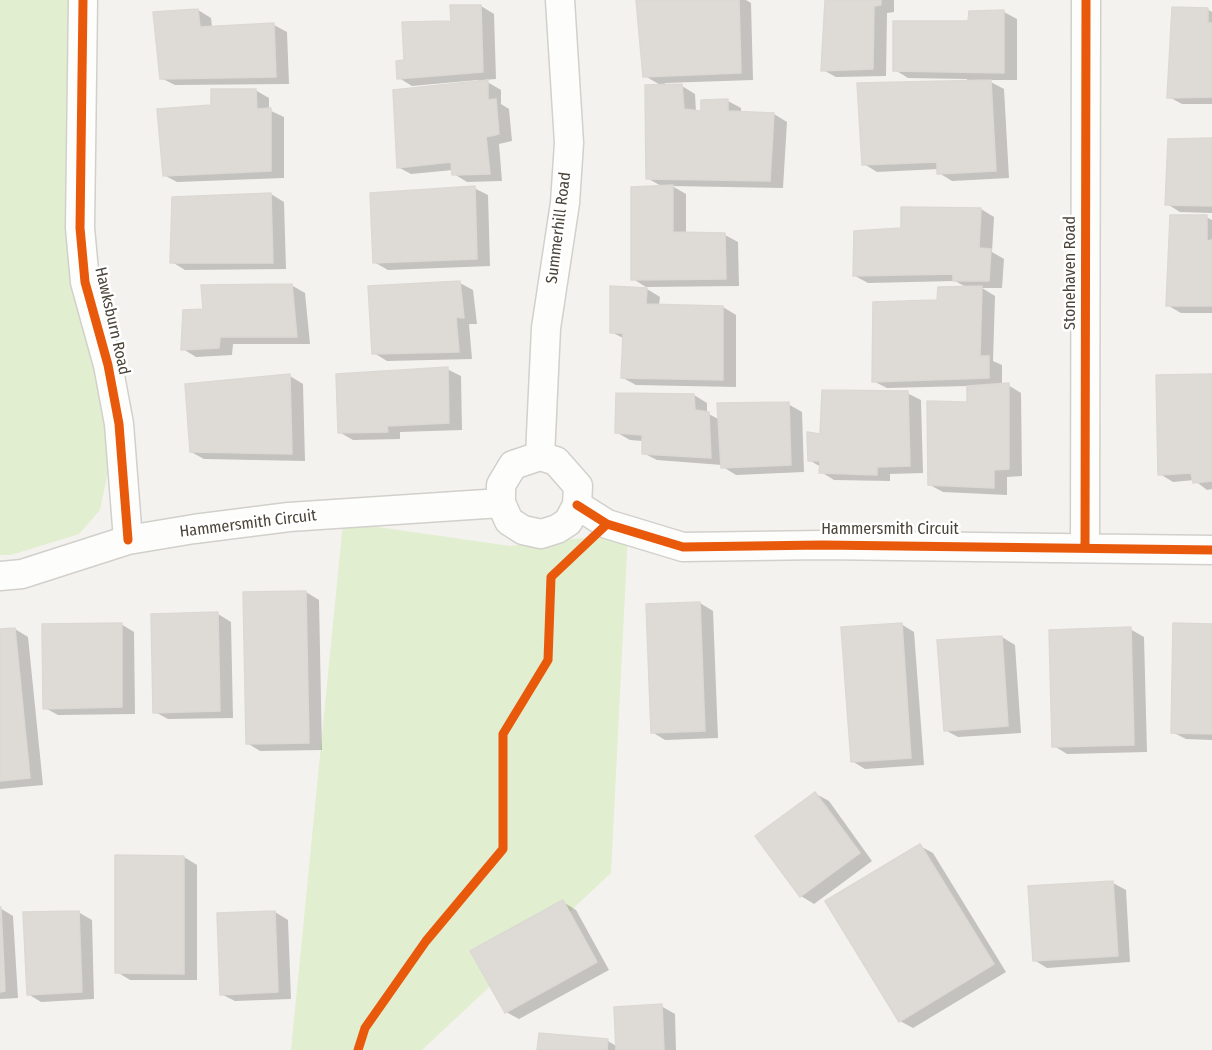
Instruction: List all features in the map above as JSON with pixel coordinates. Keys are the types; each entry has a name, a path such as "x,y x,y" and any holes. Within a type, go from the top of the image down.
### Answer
{"street":[{"name":"Hawksburn Road","path":"83,0 81,228 85,282 108,365 119,424 128,540"},
{"name":"Summerhill Road","path":"540,456 546,328 565,203 569,143 560,0"},
{"name":"Stonehaven Road","path":"1085,547 1086,0"},
{"path":"540,456 556,461 569,473 578,486 577,505 568,522 557,529 541,534 523,530 509,521 501,503 501,485 513,465 540,456"},
{"name":"Hammersmith Circuit","path":"0,576 22,574 128,540 289,517 501,503"},
{"name":"Hammersmith Circuit","path":"577,505 607,524 683,546 1085,547 1212,550"}],"green space":[{"path":"0,0 70,0 95,359 105,425 108,471 100,510 79,534 11,555 0,555"},
{"path":"343,522 510,546 628,533 611,873 422,1050 291,1050"}],"building":[{"path":"636,0 739,0 741,73 643,77"},
{"path":"825,0 881,0 881,5 874,6 873,69 821,71"},
{"path":"450,5 481,5 483,72 397,79 396,61 404,60 402,22 451,21"},
{"path":"1172,7 1208,8 1208,23 1212,23 1212,97 1167,98"},
{"path":"198,9 200,27 274,23 276,77 160,79 153,12"},
{"path":"1004,10 1004,73 893,71 893,21 968,21 969,11"},
{"path":"488,80 488,100 496,99 499,134 486,137 490,174 452,175 451,162 397,168 393,90"},
{"path":"991,80 996,171 937,174 937,162 862,165 857,83"},
{"path":"682,84 684,109 701,111 701,100 728,99 728,111 774,113 770,181 646,179 645,85"},
{"path":"211,89 256,89 257,109 271,108 271,171 163,176 157,109 211,105"},
{"path":"1212,138 1212,206 1165,205 1168,139"},
{"path":"673,185 673,232 725,233 726,279 631,280 631,187"},
{"path":"475,186 477,259 373,263 370,193"},
{"path":"271,193 273,263 170,263 172,197"},
{"path":"901,207 981,208 979,248 991,249 989,281 953,281 953,274 853,276 854,231 901,228"},
{"path":"1170,215 1207,215 1207,241 1212,240 1212,306 1166,306"},
{"path":"460,281 464,318 456,317 459,352 372,354 368,286"},
{"path":"292,284 297,337 220,337 219,348 181,350 183,310 203,309 201,285"},
{"path":"610,286 647,288 646,304 723,306 723,380 621,378 623,333 610,333"},
{"path":"982,286 980,356 989,356 989,378 872,382 873,302 937,300 938,287"},
{"path":"448,367 449,423 387,426 388,432 338,433 336,374"},
{"path":"290,374 292,454 190,452 185,384"},
{"path":"1212,374 1212,481 1193,483 1191,473 1158,475 1156,375"},
{"path":"1009,383 1009,469 994,470 994,488 928,485 927,401 967,402 967,386"},
{"path":"822,390 908,391 910,466 877,467 877,475 819,473 820,461 808,461 807,432 820,434"},
{"path":"616,393 694,394 695,410 709,412 711,458 642,454 642,435 615,433"},
{"path":"789,402 791,465 721,468 717,403"},
{"path":"306,591 309,743 246,744 243,592"},
{"path":"700,602 705,731 651,733 646,604"},
{"path":"218,612 220,711 153,713 151,614"},
{"path":"122,623 122,707 43,709 42,624"},
{"path":"902,623 911,758 851,762 841,627"},
{"path":"1173,623 1212,624 1212,734 1171,733"},
{"path":"1131,627 1134,745 1052,747 1049,630"},
{"path":"15,628 30,778 0,781 0,629"},
{"path":"1002,636 1008,726 944,731 937,640"},
{"path":"815,792 860,853 800,897 755,836"},
{"path":"920,844 994,964 899,1022 825,901"},
{"path":"115,855 184,856 184,974 115,973"},
{"path":"1113,881 1118,956 1033,961 1028,886"},
{"path":"563,900 597,962 505,1013 470,951"},
{"path":"0,907 5,991 0,992"},
{"path":"79,911 82,992 27,995 23,912"},
{"path":"275,911 278,992 220,995 217,913"},
{"path":"662,1004 664,1050 616,1050 614,1007"},
{"path":"539,1033 608,1039 607,1050 537,1050"}],"cycle path":[{"path":"83,0 80,228 85,282 108,365 119,424 128,540"},
{"path":"1085,547 1086,0"},
{"path":"577,505 607,524 683,547 822,545 1212,550"},
{"path":"358,1050 365,1028 426,941 503,849 503,734 548,660 551,577 607,524"}]}
